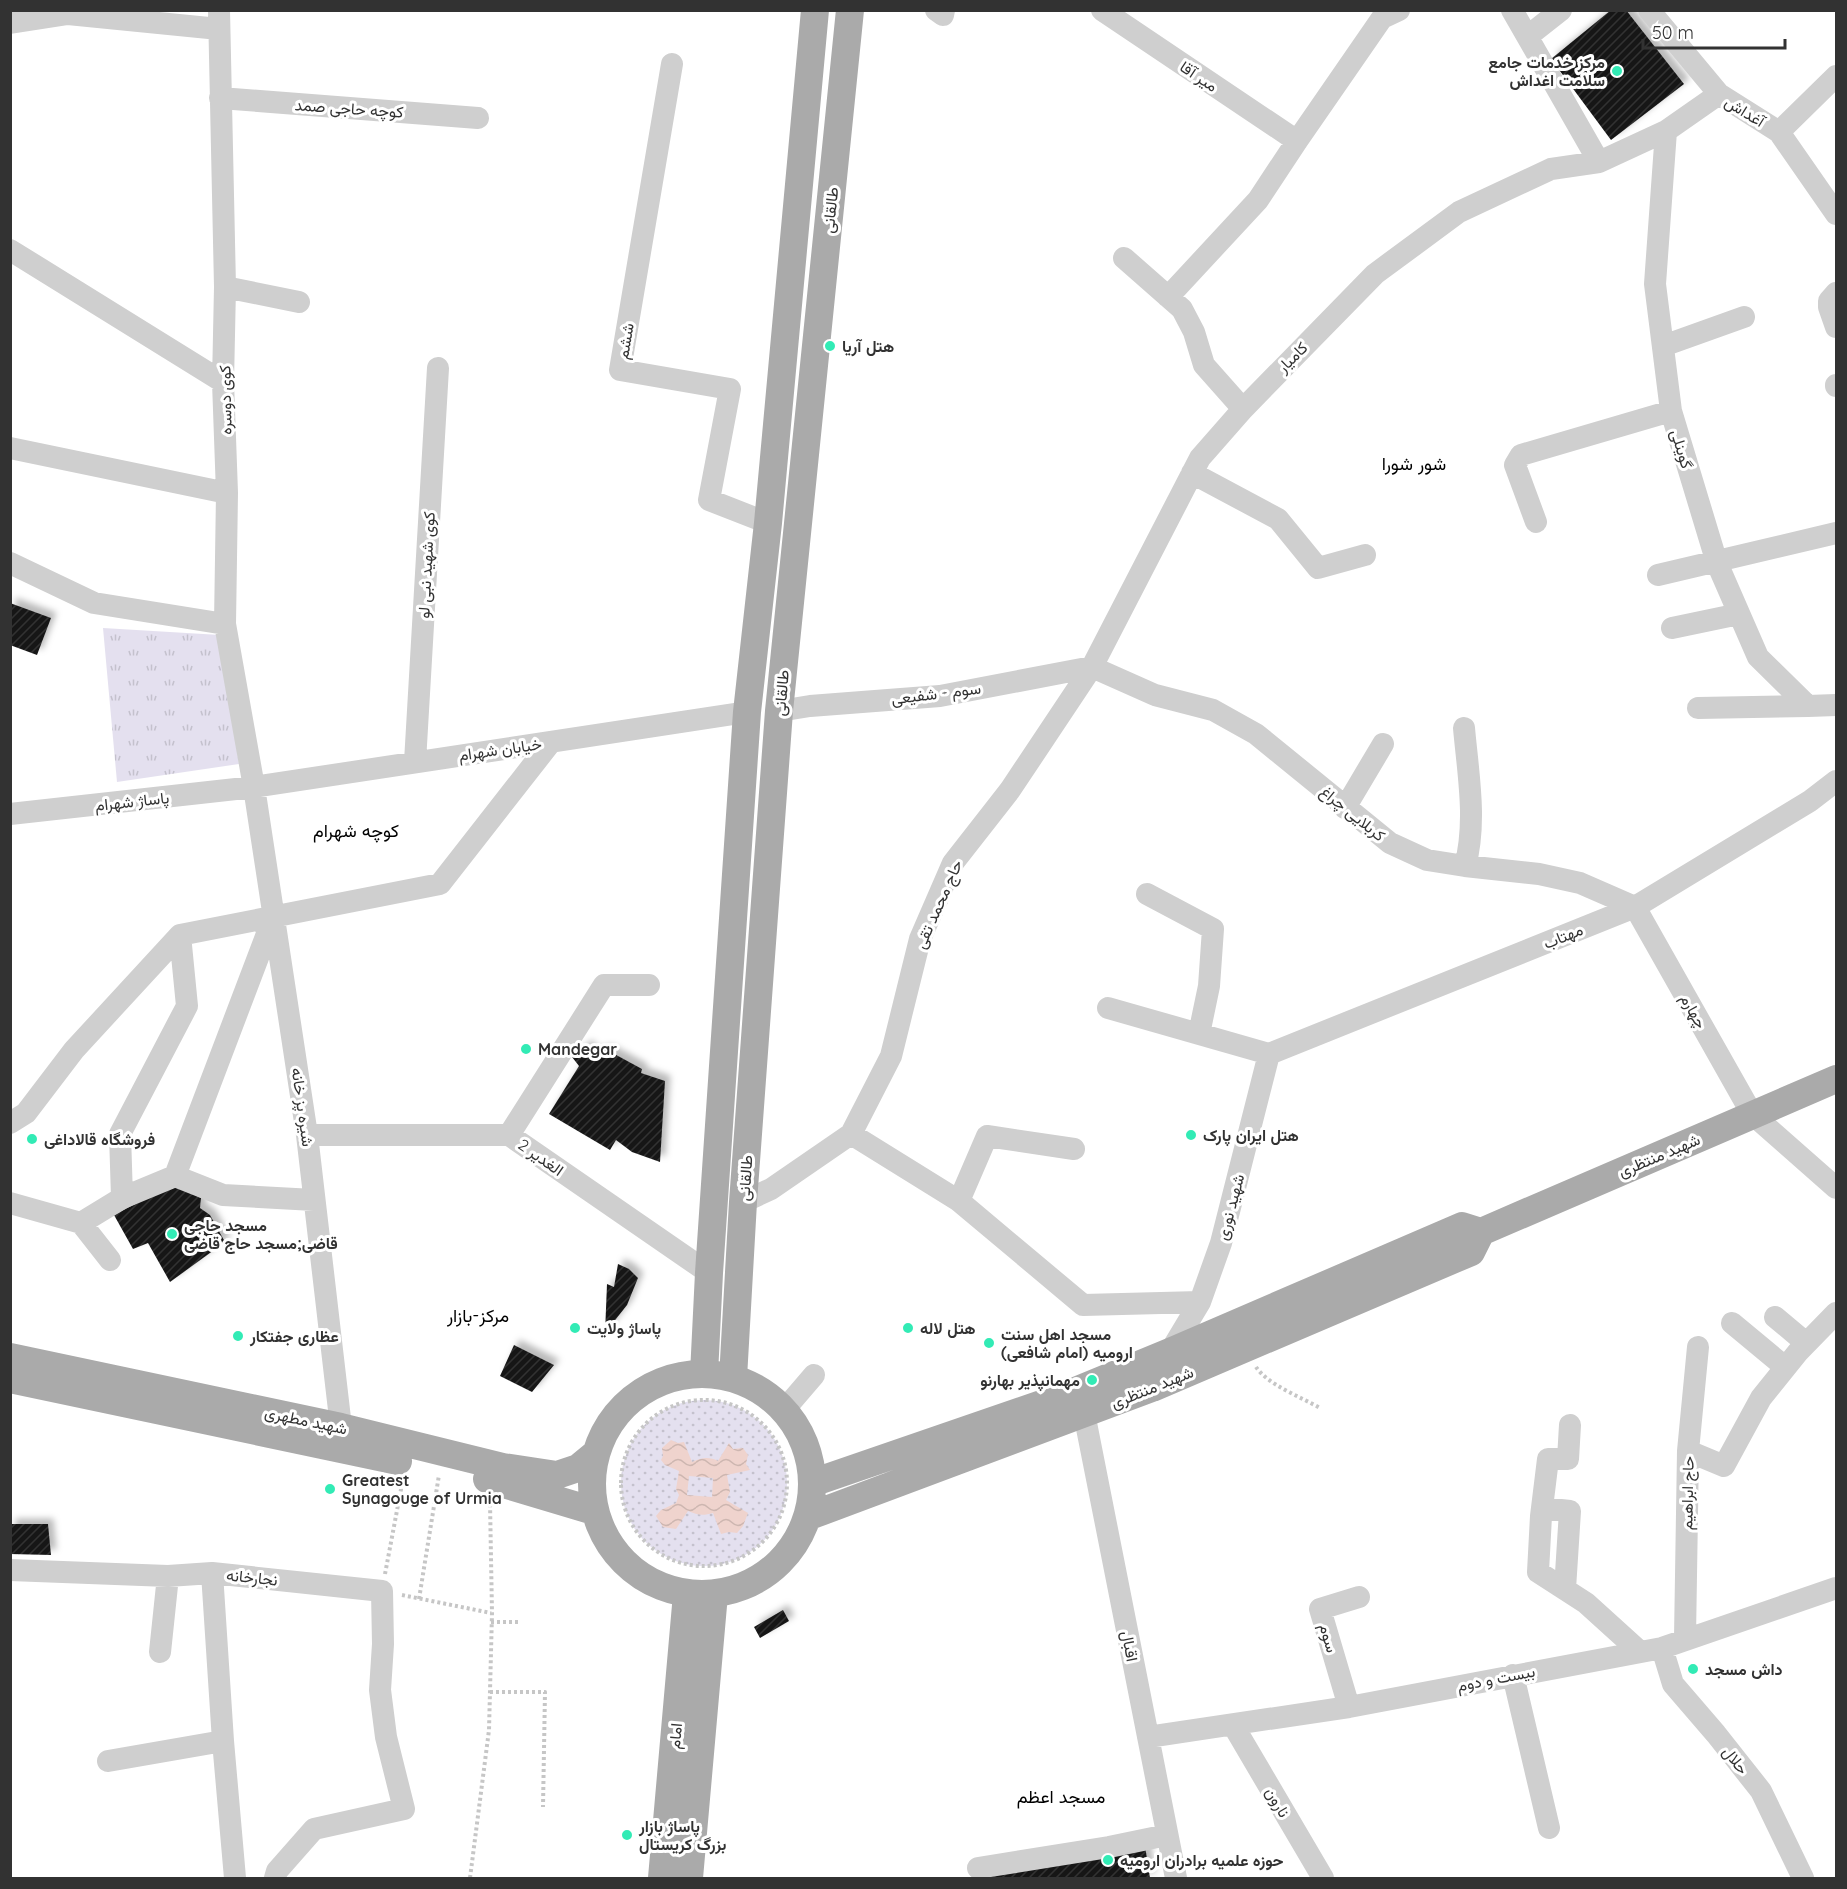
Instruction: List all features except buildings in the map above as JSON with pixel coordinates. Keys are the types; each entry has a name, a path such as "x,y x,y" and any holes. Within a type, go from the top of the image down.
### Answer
{"main road":[{"name":"طالقانی","path":"704,1374 747,712 768,523 815,10"},
{"name":"طالقانی","path":"733,1378 743,1202 779,711 850,10"},
{"path":"747,712 779,711"},
{"name":"شهید منتظری","path":"807,1517 1084,1413 1146,1376 1170,1352 1462,1227 1481,1232 1836,1079"},
{"name":"شهید منتظری","path":"812,1483 1056,1399 1244,1349 1471,1252 1481,1232"},
{"name":"شهید مطهری","path":"10,1357 341,1427 503,1467 557,1475 578,1468 595,1454"},
{"path":"704,1374 733,1378 769,1396 772,1415 798,1429 807,1450 812,1473 812,1495 807,1517 798,1538 786,1555 772,1570 745,1586 701,1594 662,1588 638,1575 618,1558 603,1536 594,1511 591,1483 595,1454 607,1427 625,1404 648,1387 676,1377 704,1374"},
{"name":"شهید مطهری","path":"10,1379 296,1449 405,1462 490,1480 594,1511"},
{"name":"امام","path":"662,1878 701,1594"},
{"name":"امام","path":"689,1878 701,1594"}],"street":[{"path":"936,10 943,15 944,10"},
{"name":"میر آقا","path":"1102,10 1297,141"},
{"path":"1168,297 1258,200 1382,18 1399,10"},
{"path":"1512,10 1599,162"},
{"path":"1528,36 1561,10"},
{"name":"آغداش","path":"1649,10 1719,94 1779,132 1829,191 1836,214"},
{"path":"10,23 68,12 219,20"},
{"name":"کوی دوسره","path":"219,20 225,287 224,382 227,493 225,624 254,787"},
{"name":"ششم","path":"672,64 620,370 730,389 709,500 768,523"},
{"path":"1779,132 1836,76"},
{"name":"کامیار","path":"1092,667 1200,458 1243,409 1375,274 1459,212 1551,169 1599,162 1665,131 1719,94"},
{"name":"کوچه حاجی صمد","path":"220,98 478,118"},
{"name":"گوینلی","path":"1665,131 1655,284 1671,411 1717,563 1758,657 1808,706"},
{"path":"10,250 224,382"},
{"path":"1124,258 1182,309 1194,332 1204,365 1243,409"},
{"path":"225,287 299,302"},
{"path":"1836,293 1829,302 1836,327"},
{"path":"1663,346 1744,317"},
{"name":"کوی شهید نبی لو","path":"415,762 438,368"},
{"path":"1536,522 1515,465 1521,455 1671,411"},
{"path":"10,448 227,493"},
{"path":"1192,473 1278,519 1318,568 1365,555"},
{"path":"1658,575 1717,563 1836,533"},
{"path":"10,563 94,603 225,624"},
{"path":"1672,628 1739,614"},
{"name":"سوم - شفیعی","path":"779,711 810,706 940,696 1092,667"},
{"name":"کربلایی چراغ","path":"1092,667 1155,695 1213,710 1256,734 1390,843 1427,860 1539,874 1580,883 1635,907"},
{"name":"حاج محمد تقی","path":"850,1134 891,1056 920,939 953,863 1010,790 1092,667"},
{"path":"1698,708 1836,705"},
{"name":"خیابان شهرام","path":"254,787 747,712"},
{"path":"1464,728 1469,791 1470,847 1466,866"},
{"path":"10,1123 26,1113 74,1050 180,935 440,884 551,742"},
{"path":"1346,808 1383,744"},
{"name":"مهتاب","path":"1269,1054 1635,907 1810,801 1836,781"},
{"name":"پاساژ شهرام","path":"10,814 254,787"},
{"name":"شیره پز خانه","path":"254,787 307,1135 341,1427"},
{"path":"1147,894 1213,929 1209,986 1199,1034"},
{"name":"چهارم","path":"1635,907 1752,1114 1836,1188"},
{"path":"175,1176 274,916"},
{"path":"122,1198 120,1134 187,1006 180,935"},
{"path":"509,1135 604,985 649,985"},
{"path":"1108,1008 1269,1054"},
{"name":"شهید نوری","path":"1170,1352 1200,1302 1221,1243 1269,1054"},
{"path":"743,1202 771,1189 850,1134 959,1201 1083,1305 1200,1302"},
{"name":"2 الغدیر","path":"307,1135 509,1135 709,1274"},
{"path":"959,1201 987,1136 1074,1149"},
{"path":"81,1223 122,1198 175,1176 223,1195 314,1200"},
{"path":"11,1202 81,1223 110,1260"},
{"path":"1688,1451 1724,1466 1761,1398 1806,1343 1836,1313"},
{"path":"1775,1317 1806,1343"},
{"path":"1732,1323 1785,1367"},
{"name":"حاج ابراهیم","path":"1685,1638 1688,1451 1698,1347"},
{"path":"772,1415 814,1375"},
{"name":"اقبال","path":"1084,1413 1176,1878"},
{"path":"1570,1425 1568,1459 1548,1459 1538,1572 1586,1603 1639,1651"},
{"name":"نجارخانه","path":"10,1570 168,1576 212,1573 382,1590"},
{"path":"212,1573 235,1878"},
{"path":"160,1652 168,1576"},
{"name":"بیست و دوم","path":"1148,1737 1349,1707 1662,1648 1685,1638 1836,1588"},
{"path":"275,1878 276,1871 314,1829 404,1809 386,1737 380,1690 383,1644 382,1590"},
{"name":"سوم","path":"1349,1707 1320,1609 1359,1597"},
{"name":"حلال","path":"1662,1648 1673,1684 1761,1791 1803,1878"},
{"path":"1513,1675 1549,1828"},
{"name":"نارون","path":"1233,1725 1323,1878"},
{"path":"108,1761 223,1741"},
{"path":"978,1868 1109,1847 1167,1835"}],"path":[{"path":"1244,1349 1260,1374 1320,1408"},
{"path":"693,1400 717,1400 772,1415 774,1436 784,1457 788,1479 785,1504 776,1527 758,1547 733,1562 714,1566 695,1566 676,1562 655,1550 637,1533 626,1512 621,1474 629,1446 649,1420 670,1407 693,1400"},
{"path":"405,1462 382,1590 492,1613"},
{"path":"419,1599 440,1469"},
{"path":"470,1878 489,1730 492,1613 490,1480"},
{"path":"491,1622 521,1622"},
{"path":"490,1692 545,1692 543,1807"}],"green space":[{"path":"103,628 220,635 239,764 117,782"},
{"path":"704,1400 720,1401 736,1406 763,1424 781,1451 786,1467 786,1499 781,1515 763,1542 736,1560 720,1565 704,1566 688,1565 672,1560 645,1542 627,1515 622,1499 621,1483 622,1467 627,1451 645,1424 672,1406 688,1401"}],"water":[{"path":"671,1440 678,1443 684,1442 692,1462 705,1458 718,1461 729,1443 733,1449 743,1448 748,1455 746,1464 750,1470 727,1475 730,1492 726,1500 748,1513 743,1526 737,1533 721,1534 713,1513 700,1515 688,1511 676,1529 663,1527 656,1516 661,1510 676,1503 679,1495 676,1489 679,1471 665,1465 661,1460 662,1448","holes":["689,1476 713,1478 712,1497 687,1495"]}],"place":[{"name":"مرکز خدمات جامع سلامت اغداش","path":"1617,71"},
{"name":"هتل آریا","path":"830,346"},
{"name":"Mandegar","path":"526,1049"},
{"name":"هتل ایران پارک","path":"1191,1135"},
{"name":"فروشگاه قالاداغی","path":"32,1139"},
{"name":"مسجد حاجی قاضی;مسجد حاج قاضی","path":"172,1234"},
{"name":"پاساژ ولایت","path":"575,1328"},
{"name":"هتل لاله","path":"908,1328"},
{"name":"عظاری جفتکار","path":"238,1336"},
{"name":"مسجد اهل سنت ارومیه (امام شافعی)","path":"989,1343"},
{"name":"مهمانپذیر بهارنو","path":"1092,1380"},
{"name":"Greatest Synagouge of Urmia","path":"330,1489"},
{"name":"داش مسجد","path":"1693,1669"},
{"name":"پاساژ بازار بزرگ کریستال","path":"627,1835"},
{"name":"حوزه علمیه برادران ارومیه","path":"1108,1860"}],"district":[{"name":"شور شورا","path":"1414,463"},
{"name":"کوچه شهرام","path":"356,830"},
{"name":"مرکز-بازار","path":"478,1315"},
{"name":"مسجد اعظم","path":"1061,1796"}]}
